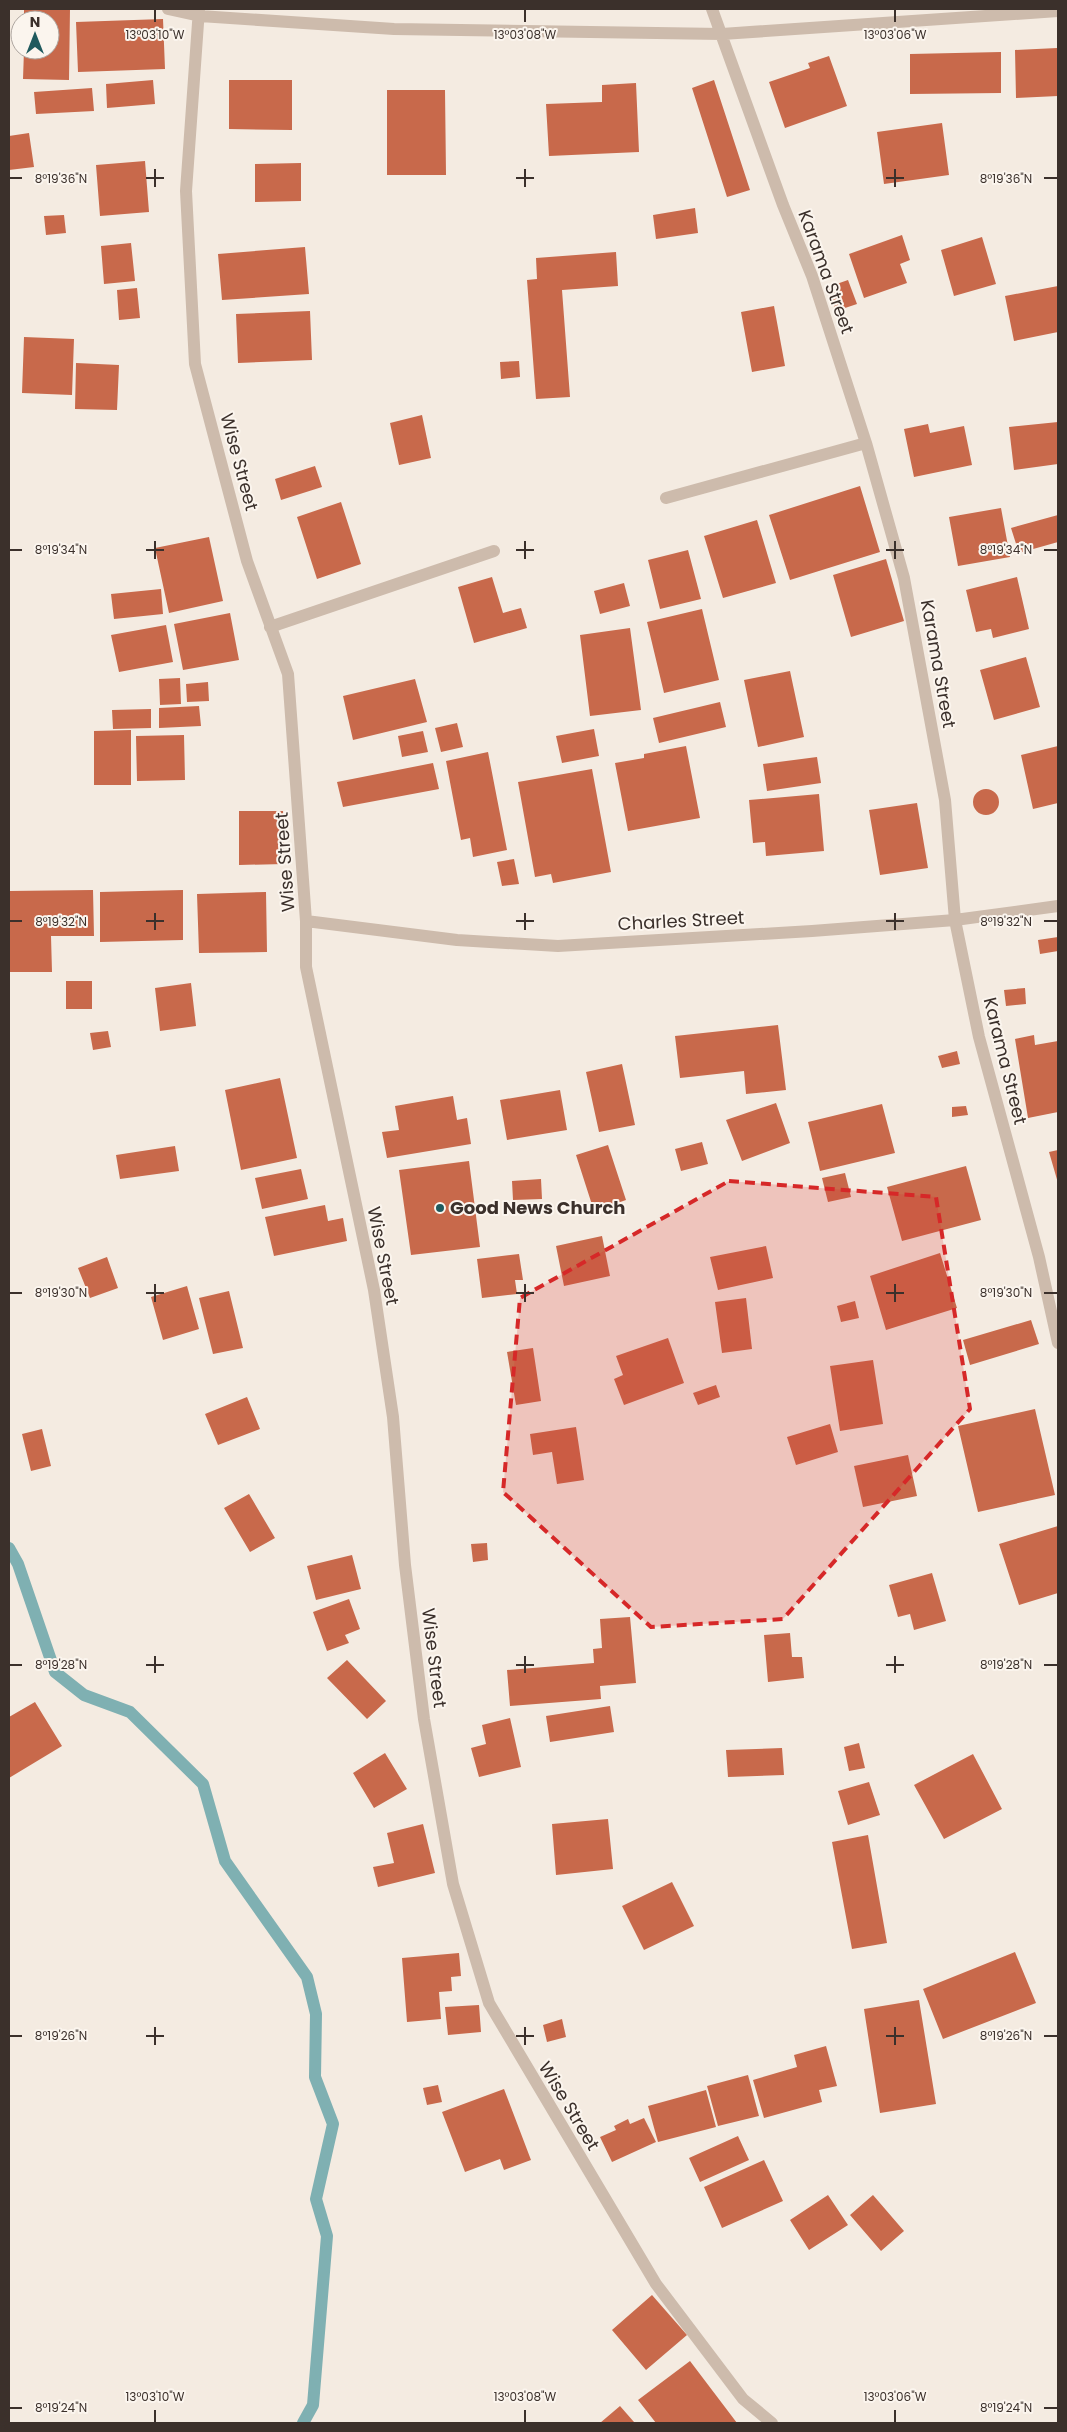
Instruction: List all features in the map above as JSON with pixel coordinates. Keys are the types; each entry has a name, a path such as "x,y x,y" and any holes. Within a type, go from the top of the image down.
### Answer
{"street":[{"path":"168,9 394,29 722,34 1058,11"},
{"name":"Karama Street","path":"712,9 783,205 812,276 866,443 904,578 945,800 955,920 979,1037 1040,1257 1058,1343"},
{"name":"Wise Street","path":"200,12 186,191 195,364 247,561 288,674 306,921 306,966 374,1290 393,1417 405,1565 424,1719 453,1884 488,2003 656,2284 743,2399 772,2423"},
{"path":"666,498 866,443"},
{"path":"270,627 494,550"},
{"name":"Charles Street","path":"306,921 457,940 558,946 812,931 955,920 1058,906"}],"highlighted area":[{"path":"729,1181 936,1197 970,1409 783,1619 651,1627 503,1492 520,1298"}],"building":[{"path":"70,9 69,80 23,79 24,60 60,60 60,10 24,10"},
{"path":"163,19 165,69 78,72 76,22"},
{"path":"1057,48 1058,96 1016,98 1015,50"},
{"path":"1001,52 1001,93 910,94 910,54"},
{"path":"829,56 847,106 785,128 769,82 810,68 808,63"},
{"path":"153,80 155,104 107,108 106,84"},
{"path":"229,80 292,80 292,130 229,129"},
{"path":"714,80 750,190 727,197 692,88"},
{"path":"636,83 639,152 549,156 546,104 602,102 602,85"},
{"path":"92,88 94,111 36,114 34,92"},
{"path":"387,90 445,90 446,175 387,175"},
{"path":"942,123 949,175 884,184 877,132"},
{"path":"29,133 34,167 9,170 9,136"},
{"path":"145,161 149,212 100,216 96,165"},
{"path":"301,163 301,201 255,202 255,164"},
{"path":"695,208 698,233 656,239 653,215"},
{"path":"64,215 66,233 46,235 44,216"},
{"path":"902,235 910,260 900,264 907,283 864,298 849,254"},
{"path":"982,237 996,284 954,296 941,250"},
{"path":"131,243 135,281 104,284 101,246"},
{"path":"305,247 309,294 222,300 218,254"},
{"path":"616,252 618,286 562,290 570,397 536,399 527,280 537,279 536,258"},
{"path":"848,280 857,304 836,311 828,287"},
{"path":"1058,286 1058,332 1014,341 1005,296"},
{"path":"137,288 140,318 119,320 117,290"},
{"path":"774,306 785,366 752,372 741,312"},
{"path":"310,311 312,360 238,363 236,314"},
{"path":"24,337 74,339 72,395 22,393"},
{"path":"519,361 520,377 501,379 500,362"},
{"path":"76,363 119,365 117,410 75,409"},
{"path":"422,415 431,458 399,465 390,423"},
{"path":"1058,422 1058,464 1014,470 1009,427"},
{"path":"928,424 930,433 964,426 972,465 914,477 904,429"},
{"path":"315,466 322,487 281,500 275,479"},
{"path":"860,486 880,552 790,580 769,515"},
{"path":"341,502 361,564 317,579 297,517"},
{"path":"1001,508 1010,557 958,566 949,517"},
{"path":"1058,515 1058,542 1019,553 1011,528"},
{"path":"757,520 776,583 723,598 704,536"},
{"path":"209,537 223,601 169,613 155,548"},
{"path":"688,550 701,599 660,609 648,560"},
{"path":"886,559 904,621 851,637 833,575"},
{"path":"492,577 503,613 521,608 527,628 474,643 458,587"},
{"path":"1017,577 1029,629 993,638 991,629 976,632 966,590"},
{"path":"624,583 630,606 600,614 594,591"},
{"path":"161,589 163,614 114,619 111,594"},
{"path":"702,609 719,680 664,693 647,622"},
{"path":"230,613 239,660 183,670 174,624"},
{"path":"166,625 173,662 119,672 111,635"},
{"path":"630,628 641,710 590,716 580,635"},
{"path":"1026,657 1040,707 994,720 980,670"},
{"path":"790,671 804,737 758,747 744,680"},
{"path":"180,678 181,704 160,705 159,679"},
{"path":"415,679 427,722 353,740 343,696"},
{"path":"208,682 209,701 187,702 186,684"},
{"path":"720,702 726,727 659,743 653,718"},
{"path":"199,706 201,726 159,728 159,708"},
{"path":"151,709 151,728 113,729 112,710"},
{"path":"457,723 463,747 441,752 435,728"},
{"path":"594,729 599,756 562,763 556,736"},
{"path":"131,730 131,785 94,785 94,731"},
{"path":"423,731 428,752 402,757 398,736"},
{"path":"184,735 185,780 137,781 136,736"},
{"path":"686,746 700,818 628,831 615,763 644,758 644,754"},
{"path":"1058,746 1058,803 1033,809 1021,755"},
{"path":"488,752 507,850 473,857 470,838 461,840 446,761"},
{"path":"817,757 821,783 767,791 763,764"},
{"path":"433,763 439,789 343,807 337,782"},
{"path":"592,769 611,872 553,883 551,874 535,877 518,782"},
{"path":"986,789 995,793 999,802 995,811 986,815 977,811 973,802 977,793"},
{"path":"819,794 824,851 766,856 765,842 753,843 749,800"},
{"path":"917,803 928,868 880,875 869,810"},
{"path":"239,811 283,811 284,864 239,865"},
{"path":"514,859 519,884 502,886 497,862"},
{"path":"93,890 94,936 51,936 52,972 9,972 9,891"},
{"path":"183,890 183,940 100,942 100,892"},
{"path":"266,892 267,952 199,953 197,894"},
{"path":"1058,937 1058,951 1040,954 1038,940"},
{"path":"66,981 92,981 92,1009 66,1009"},
{"path":"191,983 196,1026 160,1031 155,988"},
{"path":"1025,988 1026,1004 1006,1006 1004,990"},
{"path":"778,1025 786,1090 746,1094 744,1071 680,1078 675,1036"},
{"path":"108,1031 111,1047 93,1050 90,1033"},
{"path":"1034,1035 1035,1045 1058,1041 1058,1112 1028,1118 1015,1039"},
{"path":"957,1051 960,1064 942,1068 938,1056"},
{"path":"622,1064 635,1125 599,1132 586,1072"},
{"path":"280,1078 297,1158 241,1170 225,1090"},
{"path":"560,1090 567,1130 507,1140 500,1100"},
{"path":"453,1096 457,1120 467,1118 471,1144 387,1158 382,1132 399,1130 395,1106"},
{"path":"776,1103 790,1143 742,1161 726,1120"},
{"path":"882,1104 895,1153 820,1171 808,1122"},
{"path":"966,1106 968,1115 952,1117 952,1107"},
{"path":"702,1142 708,1164 681,1171 675,1149"},
{"path":"608,1145 626,1200 594,1211 576,1155"},
{"path":"175,1146 179,1171 120,1179 116,1155"},
{"path":"1058,1150 1058,1183 1049,1152"},
{"name":"Good News Church","path":"469,1161 480,1247 411,1255 399,1170"},
{"path":"966,1166 981,1220 902,1241 887,1187"},
{"path":"301,1169 308,1199 262,1209 255,1178"},
{"path":"845,1173 851,1197 828,1202 822,1178"},
{"path":"541,1179 542,1199 513,1200 512,1181"},
{"path":"325,1205 328,1221 343,1218 347,1241 274,1256 265,1217"},
{"path":"602,1236 610,1276 564,1286 556,1246"},
{"path":"766,1246 773,1278 718,1290 710,1257"},
{"path":"940,1253 957,1308 886,1330 870,1276"},
{"path":"519,1254 523,1280 515,1280 517,1294 482,1298 477,1259"},
{"path":"107,1257 118,1288 90,1298 78,1268"},
{"path":"187,1286 199,1329 163,1340 151,1297"},
{"path":"229,1291 243,1348 213,1354 199,1298"},
{"path":"746,1298 752,1349 722,1353 715,1302"},
{"path":"855,1301 859,1318 841,1322 837,1306"},
{"path":"1031,1320 1039,1344 970,1365 963,1340"},
{"path":"668,1338 684,1383 624,1405 614,1379 623,1375 616,1356"},
{"path":"533,1348 541,1401 516,1405 507,1352"},
{"path":"873,1360 883,1424 840,1431 830,1366"},
{"path":"716,1385 720,1397 698,1405 693,1393"},
{"path":"247,1397 260,1429 218,1445 205,1414"},
{"path":"1035,1409 1055,1495 978,1512 958,1426"},
{"path":"830,1424 838,1452 796,1465 787,1437"},
{"path":"576,1427 584,1480 557,1484 552,1452 533,1455 530,1434"},
{"path":"42,1429 51,1466 31,1471 22,1434"},
{"path":"908,1455 917,1496 863,1507 854,1466"},
{"path":"249,1494 275,1538 250,1552 224,1508"},
{"path":"1058,1526 1058,1593 1019,1605 999,1544"},
{"path":"487,1543 488,1560 473,1562 471,1544"},
{"path":"352,1555 361,1589 316,1600 307,1566"},
{"path":"932,1573 946,1621 914,1630 910,1614 898,1617 889,1585"},
{"path":"349,1599 360,1629 345,1635 349,1643 327,1651 313,1612"},
{"path":"630,1617 636,1683 600,1686 601,1699 510,1706 507,1670 594,1663 593,1649 602,1648 600,1619"},
{"path":"790,1633 792,1657 802,1657 804,1678 768,1682 764,1635"},
{"path":"347,1660 386,1701 367,1719 327,1678"},
{"path":"35,1702 62,1746 9,1778 9,1717"},
{"path":"610,1706 614,1732 550,1742 546,1716"},
{"path":"510,1718 521,1767 479,1777 471,1748 486,1744 482,1725"},
{"path":"859,1743 865,1768 849,1771 844,1747"},
{"path":"782,1748 784,1775 728,1777 726,1750"},
{"path":"385,1753 407,1789 374,1808 353,1773"},
{"path":"973,1754 1002,1809 944,1839 914,1785"},
{"path":"869,1782 880,1815 848,1825 838,1791"},
{"path":"608,1819 613,1869 556,1875 552,1824"},
{"path":"423,1824 435,1873 378,1887 373,1867 394,1863 387,1833"},
{"path":"868,1835 887,1943 852,1949 832,1842"},
{"path":"672,1882 694,1926 644,1950 622,1906"},
{"path":"1015,1952 1036,2003 943,2039 923,1989"},
{"path":"459,1953 461,1976 451,1977 452,1991 439,1992 441,2019 407,2022 402,1958"},
{"path":"919,2000 936,2104 880,2113 864,2009"},
{"path":"479,2005 481,2032 448,2035 445,2007"},
{"path":"562,2019 566,2037 547,2042 543,2025"},
{"path":"826,2046 837,2086 819,2090 822,2102 764,2118 753,2080 797,2067 794,2055"},
{"path":"748,2075 759,2116 718,2126 707,2086"},
{"path":"438,2085 442,2102 427,2105 423,2088"},
{"path":"504,2089 531,2160 504,2170 500,2159 465,2172 442,2112"},
{"path":"706,2090 716,2127 658,2142 648,2106"},
{"path":"644,2118 656,2142 612,2162 600,2137 616,2130 614,2126 628,2119 630,2124"},
{"path":"738,2136 749,2160 700,2182 689,2158"},
{"path":"764,2160 783,2201 722,2228 704,2187"},
{"path":"828,2195 848,2225 809,2250 790,2220"},
{"path":"873,2195 904,2231 881,2251 850,2215"},
{"path":"652,2295 687,2335 646,2370 612,2330"},
{"path":"690,2361 737,2423 656,2423 638,2400"},
{"path":"620,2406 634,2422 600,2423"}],"waterway":[{"path":"9,1548 18,1564 55,1672 84,1695 130,1712 203,1784 225,1861 307,1977 316,2014 315,2077 333,2124 316,2199 327,2236 313,2405 303,2423"}],"place":[{"name":"Good News Church","path":"440,1208"}]}
